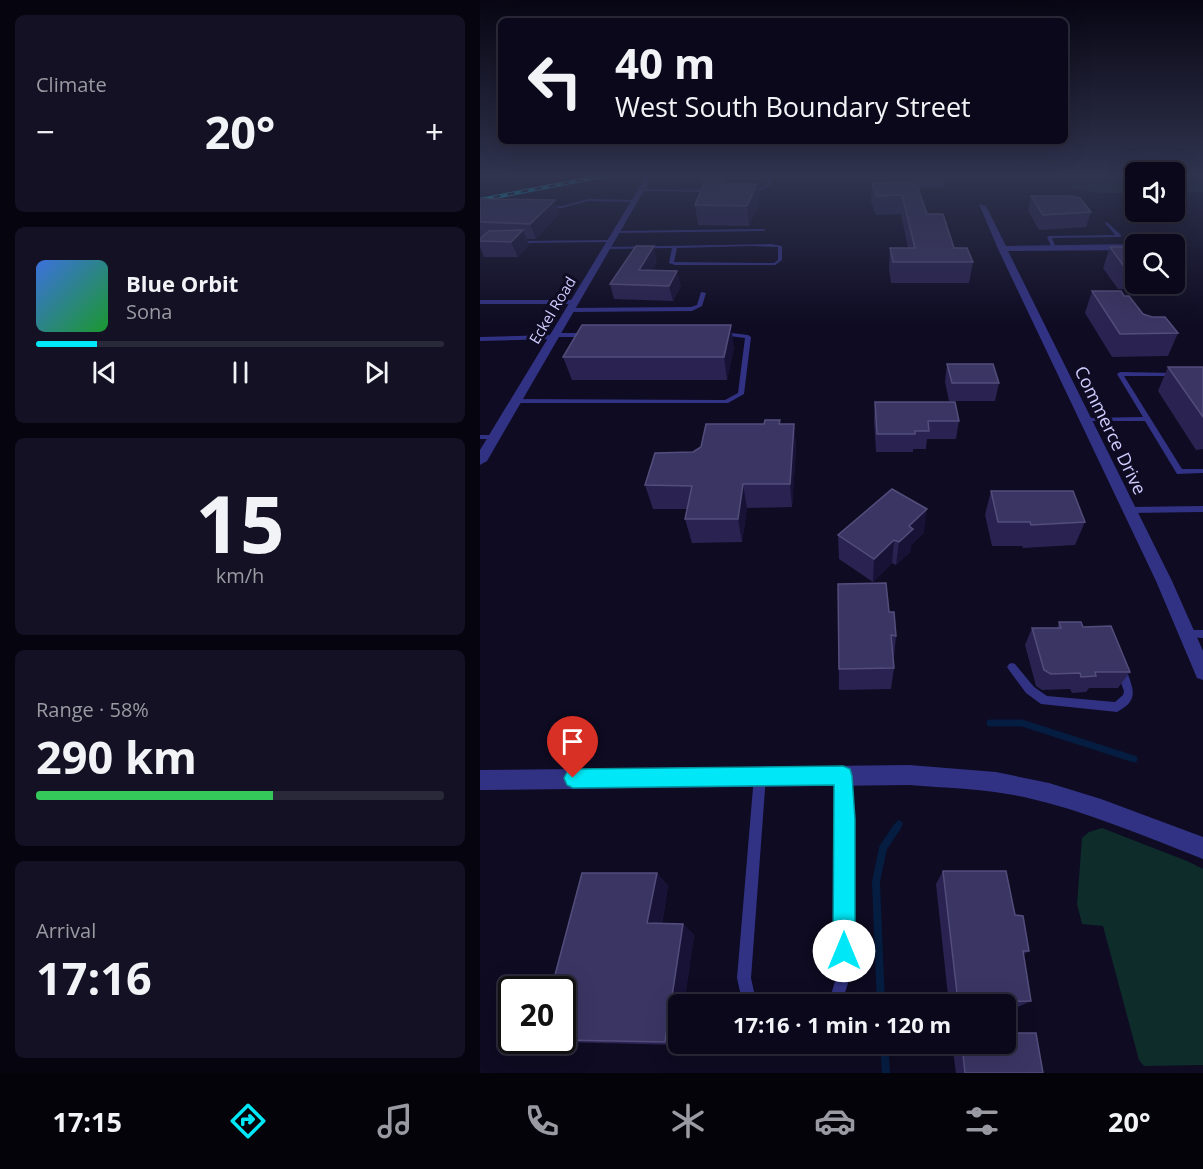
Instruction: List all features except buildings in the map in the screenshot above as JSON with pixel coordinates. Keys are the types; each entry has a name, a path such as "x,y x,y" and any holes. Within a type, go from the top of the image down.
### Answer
{"street":[{"name":"Eckel Road","path":"480,461 620,225"},
{"name":"Commerce Drive","path":"991,225 1130,510 1188,634 1203,672"},
{"path":"1002,249 1125,247"},
{"path":"480,780 909,775 998,782 1056,795 1132,820 1203,848"}],"lane":[{"path":"1054,248 1049,237 1119,236 1110,225"},
{"path":"616,232 763,230"},
{"path":"514,242 675,246 771,245 780,246 780,260 776,264 675,264 671,263 675,246"},
{"path":"480,302 692,309 699,306 703,293"},
{"path":"515,401 726,402 741,394 748,337 740,334 719,334"},
{"path":"480,339 594,335"},
{"path":"1186,373 1120,374 1180,472 1203,471"},
{"path":"1086,420 1148,419"},
{"path":"480,437 494,437"},
{"path":"1130,510 1203,509"},
{"path":"1188,634 1203,634"},
{"path":"1012,668 1030,690 1045,701 1117,707 1128,697 1129,692 1119,662"},
{"path":"748,994 744,978 760,776"},
{"path":"838,994 844,974 843,776"}],"green space":[{"path":"1102,828 1203,869 1203,1065 1144,1066 1139,1060 1103,926 1082,924 1077,904 1082,838 1089,832"}],"waterway":[{"path":"990,723 1022,723 1134,759"},
{"path":"896,828 899,824"},
{"path":"881,994 876,882 883,848 897,827"},
{"path":"885,1054 886,1073"}],"route":[{"path":"573,778 843,776 844,951"}]}
